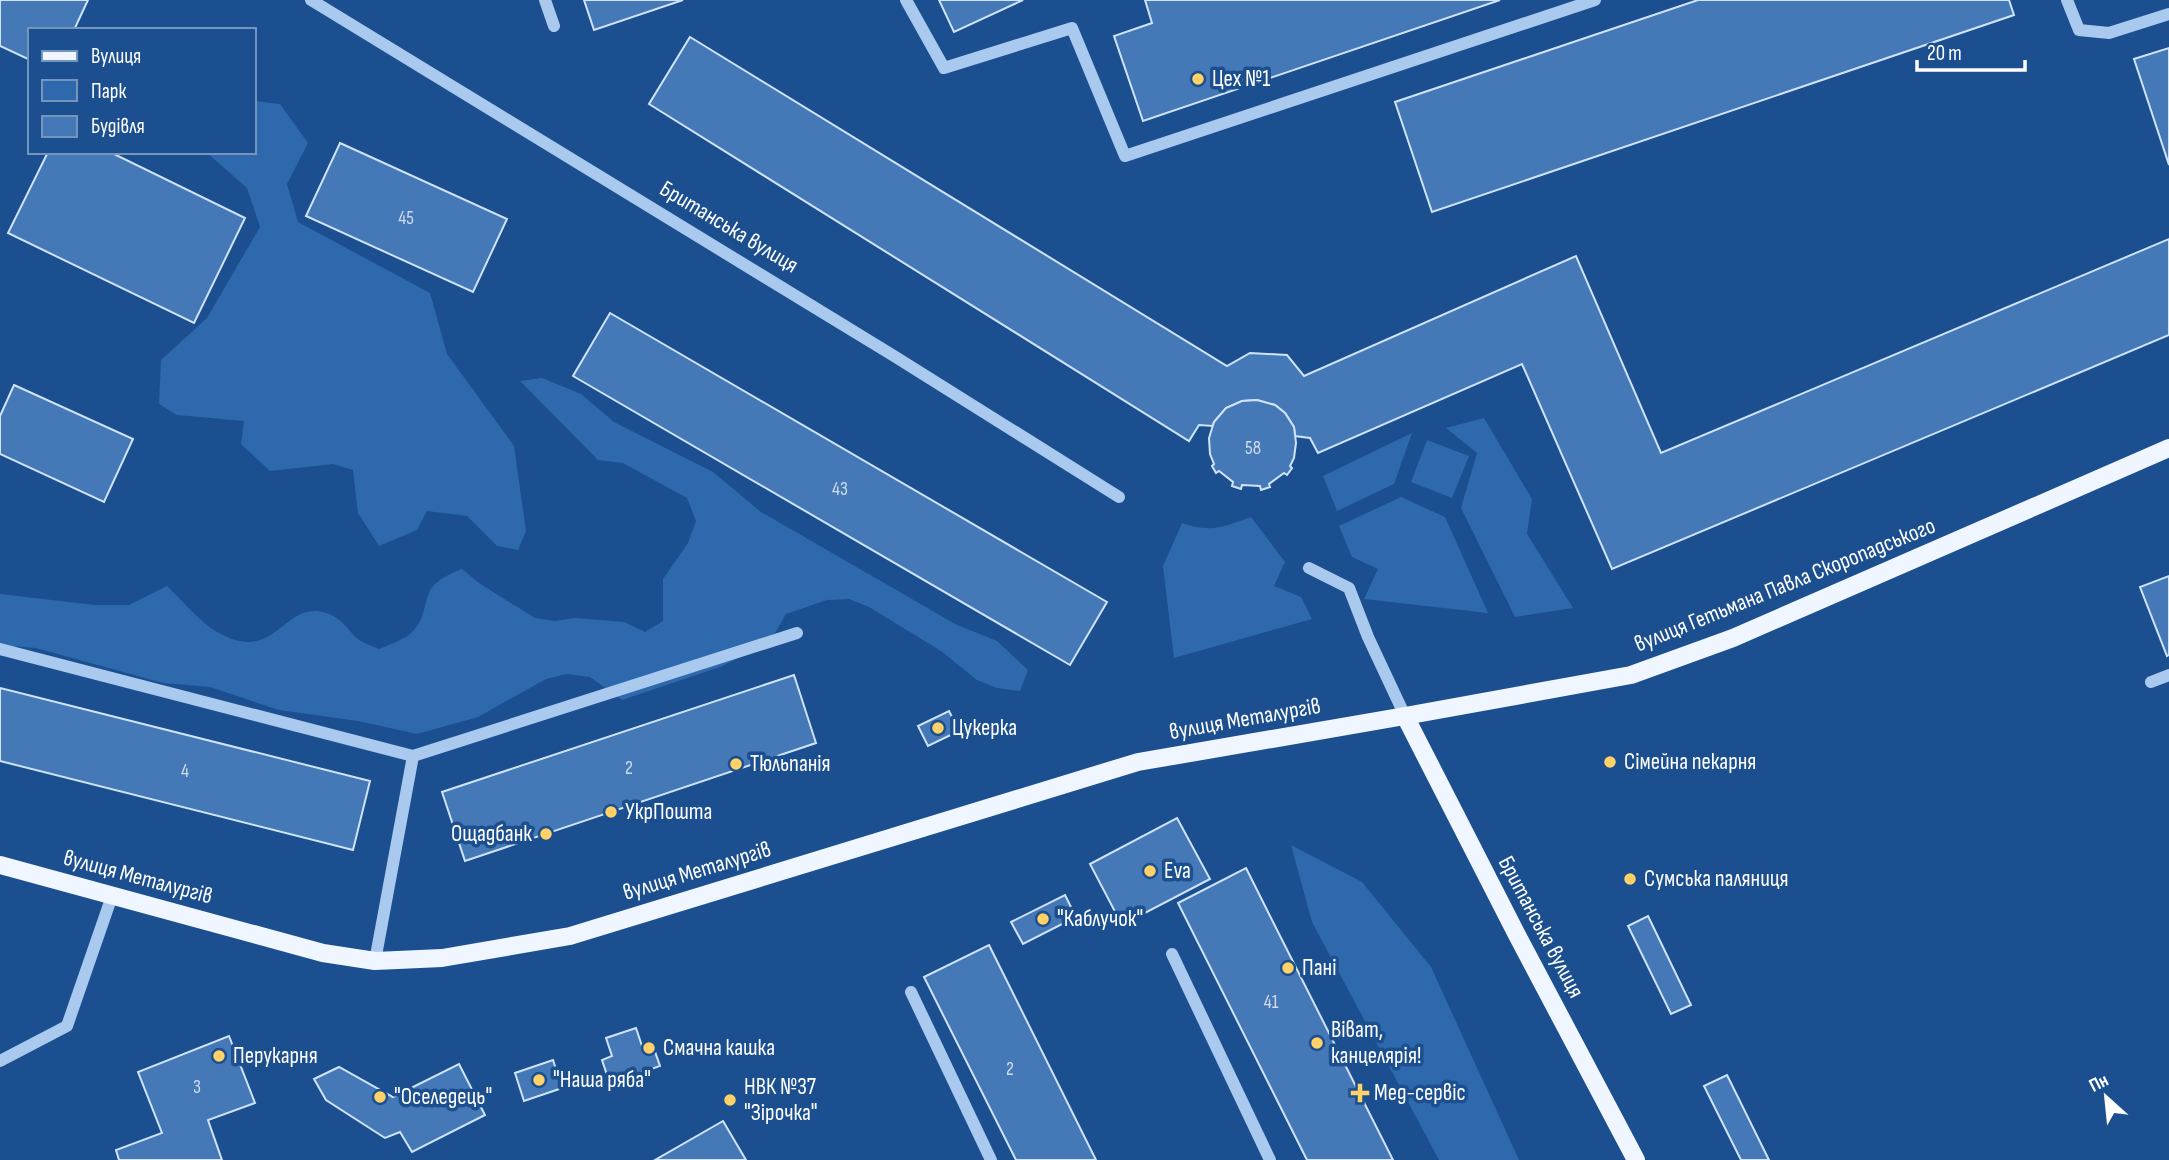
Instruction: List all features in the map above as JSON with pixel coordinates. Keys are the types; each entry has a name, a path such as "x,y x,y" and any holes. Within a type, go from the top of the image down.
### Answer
{"main road":[{"name":"вулиця Гетьмана Павла Скоропадського","path":"1405,716 1631,675 1733,638 2169,448"},
{"name":"вулиця Металургів","path":"0,865 323,953 375,961 442,958 570,936 1138,762 1405,716"},
{"name":"Британська вулиця","path":"1405,716 1636,1160"}],"street":[{"name":"Британська вулиця","path":"312,0 1119,497"},
{"path":"545,0 554,26"},
{"path":"906,0 944,68 1072,28 1125,156 1595,0"},
{"path":"2067,0 2079,30 2109,33 2169,14"},
{"path":"1309,568 1349,588 1405,716"},
{"path":"0,649 413,757 797,633"},
{"path":"2151,682 2169,675"},
{"path":"375,961 413,757"},
{"path":"0,1061 67,1026 112,896"},
{"path":"1172,954 1270,1160"},
{"path":"911,992 991,1160"}],"green space":[{"path":"256,101 280,104 308,143 287,184 298,222 430,293 447,354 514,446 526,531 518,550 497,546 467,516 427,511 417,530 379,546 358,513 353,470 333,464 270,471 241,444 244,421 177,415 159,404 161,360 207,318 260,227 247,188 208,154 256,154"},
{"path":"542,378 581,394 614,422 713,472 761,512 957,625 997,641 1028,670 1020,691 997,688 977,680 941,651 869,607 849,599 827,600 786,614 775,633 759,648 720,667 622,700 590,677 567,674 546,679 478,717 417,734 358,721 279,710 210,687 163,683 36,648 0,645 0,594 95,605 129,605 167,586 208,626 235,640 251,642 265,638 299,615 311,611 332,615 359,640 379,649 413,631 421,619 430,590 447,576 462,569 479,583 535,618 624,622 645,632 663,621 663,579 688,543 696,521 687,498 623,463 598,460 520,381"},
{"path":"1484,418 1532,499 1527,534 1573,608 1515,617 1461,508 1477,453 1446,428"},
{"path":"1412,433 1394,484 1337,511 1323,476"},
{"path":"1427,440 1469,456 1452,498 1411,482"},
{"path":"1401,497 1445,517 1488,613 1364,599 1378,569 1352,557 1339,526"},
{"path":"1251,517 1285,562 1274,586 1301,597 1312,619 1174,658 1163,566 1182,523 1201,528 1217,528"},
{"path":"1291,845 1362,882 1431,967 1519,1160 1439,1160 1312,922"}],"building":[{"path":"0,0 88,0 75,28 28,28 28,59 0,46"},
{"path":"584,0 683,0 594,30"},
{"path":"939,0 1023,0 954,32"},
{"name":"Цех №1","path":"1145,0 1500,0 1143,121 1114,36 1152,23"},
{"path":"1698,0 2009,0 2014,15 1432,212 1395,102"},
{"path":"690,37 1227,366 1250,353 1287,355 1304,376 1576,256 1661,453 2169,239 2169,335 1612,569 1522,364 1318,453 1310,438 1295,436 1294,427 1285,413 1275,405 1257,400 1242,401 1226,408 1213,426 1199,425 1189,441 649,104"},
{"path":"2169,48 2169,165 2134,59"},
{"path":"340,143 507,219 473,292 306,216"},
{"path":"47,154 114,154 245,218 194,323 8,233"},
{"path":"610,313 1107,602 1070,665 573,376"},
{"path":"14,385 133,439 104,502 0,454 0,416"},
{"path":"1257,400 1275,405 1285,413 1294,427 1294,458 1287,475 1284,473 1269,484 1270,487 1261,490 1260,486 1242,485 1241,489 1232,486 1233,482 1219,471 1216,473 1212,466 1214,464 1209,438 1214,422 1226,408 1242,401"},
{"path":"2169,576 2169,655 2167,656 2140,587"},
{"path":"794,675 816,743 465,861 442,792"},
{"path":"0,688 370,781 353,850 0,761"},
{"name":"Цукерка","path":"949,711 959,731 928,746 918,726"},
{"name":"Eva","path":"1177,818 1210,879 1122,925 1090,864"},
{"path":"1246,868 1393,1160 1307,1160 1178,903"},
{"name":"\"Каблучок\"","path":"1065,895 1076,917 1023,944 1011,922"},
{"path":"1648,916 1691,1005 1671,1014 1628,926"},
{"path":"989,945 1096,1160 1016,1160 924,977"},
{"path":"636,1028 642,1046 652,1043 660,1066 610,1084 602,1060 612,1056 606,1038"},
{"path":"229,1036 255,1103 208,1120 222,1160 119,1160 116,1150 162,1133 138,1072"},
{"name":"\"Наша ряба\"","path":"553,1060 562,1088 524,1101 515,1073"},
{"path":"459,1064 485,1115 412,1152 400,1132 385,1138 326,1100 314,1079 339,1067 393,1097"},
{"path":"1727,1075 1769,1160 1741,1160 1704,1086"},
{"path":"723,1121 746,1160 655,1160"}],"place":[{"name":"Цех №1","path":"1198,79"},
{"name":"Цукерка","path":"938,728"},
{"name":"Сімейна пекарня","path":"1610,762"},
{"name":"Тюльпанія","path":"736,764"},
{"name":"УкрПошта","path":"611,812"},
{"name":"Ощадбанк","path":"546,834"},
{"name":"Eva","path":"1150,871"},
{"name":"Сумська паляниця","path":"1630,879"},
{"name":"\"Каблучок\"","path":"1043,919"},
{"name":"Пані","path":"1288,968"},
{"name":"Віват, канцелярія!","path":"1317,1043"},
{"name":"Смачна кашка","path":"649,1048"},
{"name":"Перукарня","path":"219,1056"},
{"name":"\"Наша ряба\"","path":"539,1080"},
{"name":"Мед-сервіс","path":"1360,1093"},
{"name":"\"Оселедець\"","path":"380,1097"},
{"name":"НВК №37 \"Зірочка\"","path":"730,1100"}]}
